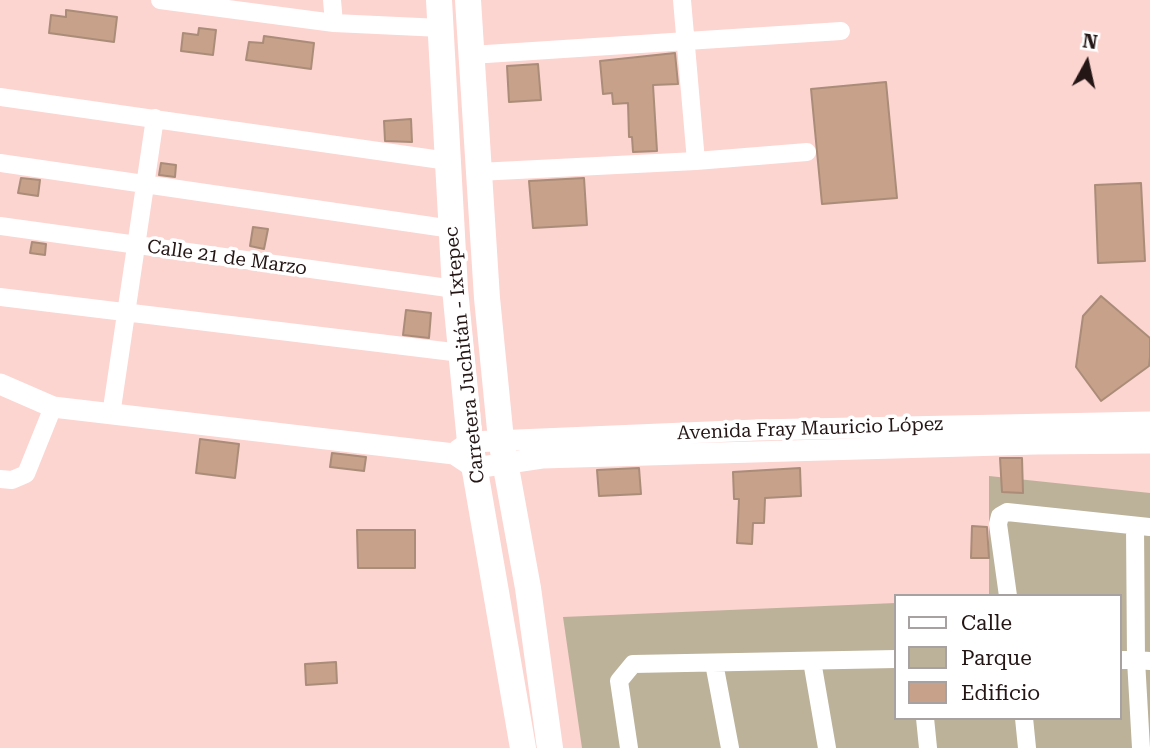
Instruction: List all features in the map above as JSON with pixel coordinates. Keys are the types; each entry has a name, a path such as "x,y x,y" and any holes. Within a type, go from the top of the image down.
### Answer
{"main road":[{"name":"Carretera Juchitán - Ixtepec","path":"439,0 466,455 523,748"},
{"name":"Carretera Juchitán - Ixtepec","path":"468,0 487,298 503,453 528,589 550,748"}],"street":[{"path":"160,0 334,23 441,28"},
{"path":"332,0 334,23"},
{"path":"682,0 695,161"},
{"path":"471,55 841,31"},
{"path":"0,97 448,161"},
{"path":"111,415 155,118"},
{"path":"478,172 695,161 807,152"},
{"path":"0,163 452,229"},
{"name":"Calle 21 de Marzo","path":"0,226 455,289"},
{"path":"0,297 461,353"},
{"name":"Avenida Fray Mauricio López","path":"0,384 53,407 466,455 756,430 1150,422"},
{"path":"0,479 12,480 26,474 53,407"},
{"name":"Avenida Fray Mauricio López","path":"503,453 542,458 1150,443"},
{"path":"1008,594 998,524 1000,516 1007,513 1142,526 1135,660 1141,748"},
{"path":"629,748 618,681 633,664 894,659"},
{"path":"812,661 827,748"},
{"path":"714,663 730,748"},
{"path":"925,720 928,748"},
{"path":"1024,720 1027,748"}],"green space":[{"path":"989,476 1150,493 1150,748 582,748 563,617 894,603 894,720 1122,720 1122,594 989,594"}],"building":[{"path":"66,10 117,17 114,42 49,33 51,15 66,17"},
{"path":"199,28 216,30 213,55 181,51 183,33 198,35"},
{"path":"264,36 314,43 311,69 246,60 249,42 263,43"},
{"path":"675,53 678,84 653,85 657,151 633,152 632,137 629,137 628,103 613,104 612,93 603,94 600,61"},
{"path":"538,64 541,100 509,102 507,66"},
{"path":"886,82 897,198 822,204 811,89"},
{"path":"411,119 412,142 385,141 384,121"},
{"path":"161,163 176,165 175,177 159,175"},
{"path":"21,178 40,180 38,196 18,193"},
{"path":"584,178 587,225 533,228 529,181"},
{"path":"1141,183 1145,261 1098,263 1095,185"},
{"path":"253,227 268,229 264,249 250,246"},
{"path":"32,242 46,244 45,255 30,253"},
{"path":"1101,296 1150,338 1150,357 1149,366 1101,401 1076,367 1083,316"},
{"path":"406,310 431,313 429,338 403,335"},
{"path":"200,439 239,444 235,478 196,473"},
{"path":"332,453 366,457 364,471 330,467"},
{"path":"1000,458 1022,458 1023,493 1002,492"},
{"path":"639,468 641,494 599,496 597,470"},
{"path":"800,468 801,496 765,498 764,523 753,523 752,544 737,543 739,499 734,499 733,472"},
{"path":"972,526 987,527 989,558 971,558"},
{"path":"357,530 415,530 415,568 358,568"},
{"path":"336,662 337,683 306,685 305,664"}]}
